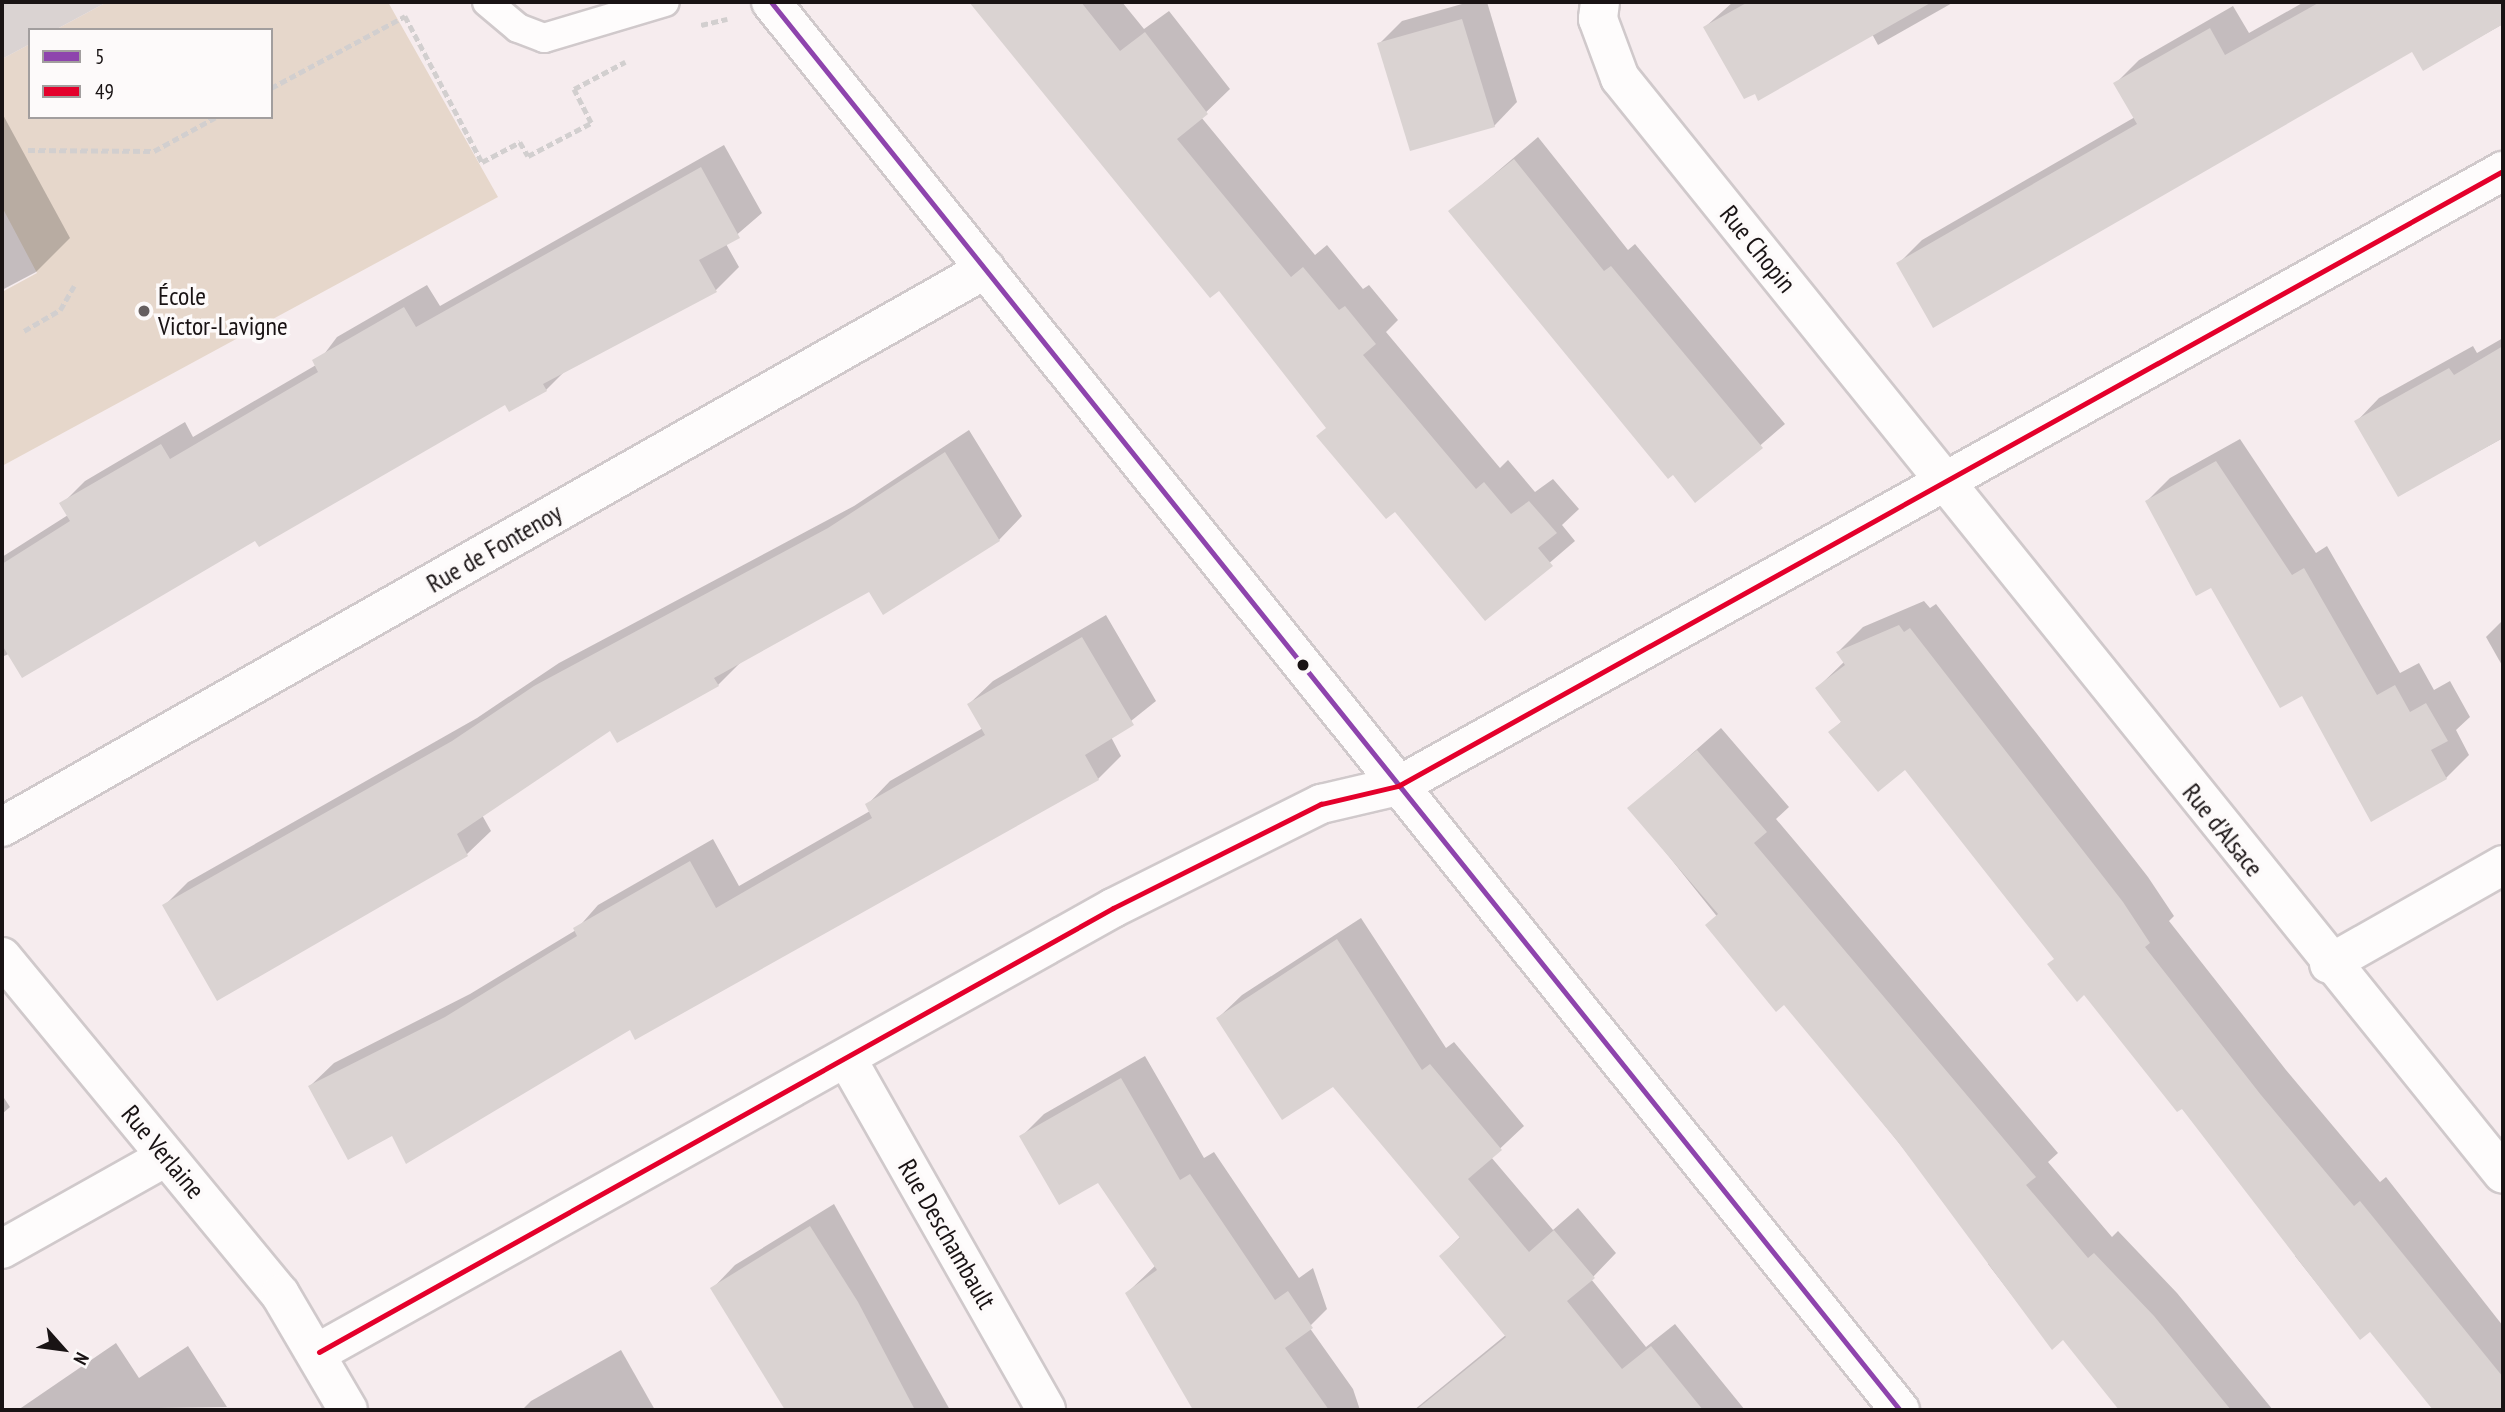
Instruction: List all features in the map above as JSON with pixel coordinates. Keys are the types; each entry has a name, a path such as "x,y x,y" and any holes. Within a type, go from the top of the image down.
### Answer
{"street":[{"path":"771,2 1900,1410"},
{"name":"Rue Chopin","path":"1600,2 1598,19 1620,78 1946,483"},
{"path":"319,1352 1113,908 1321,804 1398,786 2503,171"},
{"name":"Rue de Fontenoy","path":"2,827 986,268"},
{"name":"Rue d'Alsace","path":"1946,483 2329,964 2503,1174"},
{"path":"2329,964 2503,865"},
{"name":"Rue Verlaine","path":"2,957 280,1294 319,1352 348,1410"},
{"name":"Rue Deschambault","path":"846,1059 1046,1410"},
{"path":"2,1249 166,1157"}],"lane":[{"path":"487,2 518,28 544,38 665,2"}],"path":[{"path":"28,150 154,150 212,119"},
{"path":"24,331 60,310 74,286"}],"shaded area":[{"name":"École Victor-Lavigne","path":"107,2 388,2 498,197 2,466 2,292 37,273 2,207 2,59 28,45 28,119 273,119 273,28 59,28"}],"building":[{"path":"2,2 107,2 59,28 28,28 28,45 2,59"},
{"path":"969,2 1081,2 1120,51 1145,32 1208,114 1177,139 1291,277 1303,267 1339,310 1345,306 1376,344 1363,355 1476,489 1484,482 1511,514 1529,501 1557,533 1538,548 1553,566 1485,621 1395,512 1386,519 1316,436 1326,428 1219,291 1210,298"},
{"path":"1748,2 1932,2 1758,101 1755,94 1744,99 1703,27"},
{"path":"2320,2 2503,2 2503,24 2423,71 2412,52 1933,328 1896,263 2137,124 2113,83 2210,28 2225,55"},
{"path":"1462,19 1495,127 1410,151 1377,43"},
{"path":"1514,159 1604,271 1611,266 1763,448 1695,503 1673,475 1668,479 1448,211"},
{"path":"701,167 740,238 699,260 717,292 543,384 547,391 509,412 505,405 259,547 255,541 22,678 2,645 2,564 70,521 59,503 161,444 170,459 318,372 312,360 404,307 416,327"},
{"path":"2503,346 2503,438 2398,497 2354,421 2449,368 2454,375"},
{"path":"945,452 1000,541 883,615 869,592 714,678 719,686 617,743 610,731 457,834 468,856 217,1001 162,905 452,741 534,686 828,528"},
{"path":"2216,461 2292,575 2304,568 2377,695 2395,685 2410,712 2426,703 2448,741 2431,750 2447,779 2371,822 2302,696 2280,708 2211,588 2196,596 2145,501"},
{"path":"1899,625 1904,632 1910,628 2123,902 2150,943 2145,947 2261,1095 2354,1206 2360,1201 2503,1377 2503,1410 2433,1410 2370,1332 2360,1340 2182,1109 2177,1112 2084,995 2077,1002 2047,964 2054,959 1905,770 1878,792 1828,732 1841,722 1815,688 1845,665 1836,652"},
{"path":"1082,637 1134,725 1085,755 1099,780 635,1040 630,1030 406,1164 392,1136 348,1160 308,1086 445,1017 577,936 573,928 690,861 716,908 872,818 865,804 985,735 967,704"},
{"path":"1697,750 1767,832 1754,843 2036,1177 2026,1185 2088,1258 2094,1253 2154,1316 2231,1410 2119,1410 2063,1340 2052,1350 1898,1142 1784,1005 1776,1012 1705,925 1718,914 1627,808"},
{"path":"1337,939 1422,1070 1430,1064 1502,1150 1468,1179 1529,1252 1554,1230 1595,1278 1567,1301 1622,1369 1651,1346 1703,1410 1416,1410 1506,1337 1439,1256 1460,1238 1333,1087 1282,1120 1216,1018"},
{"path":"1121,1078 1180,1180 1190,1174 1275,1300 1288,1291 1313,1328 1285,1348 1329,1410 1193,1410 1125,1293 1157,1270 1098,1183 1059,1205 1019,1136"},
{"path":"810,1226 858,1302 915,1410 785,1410 710,1288"}],"transit line":[{"name":"5","path":"771,2 1900,1410"},
{"name":"49","path":"319,1352 1113,908 1321,804 1398,786 2503,171"}],"place":[{"name":"École Victor-Lavigne","path":"144,311"}]}
